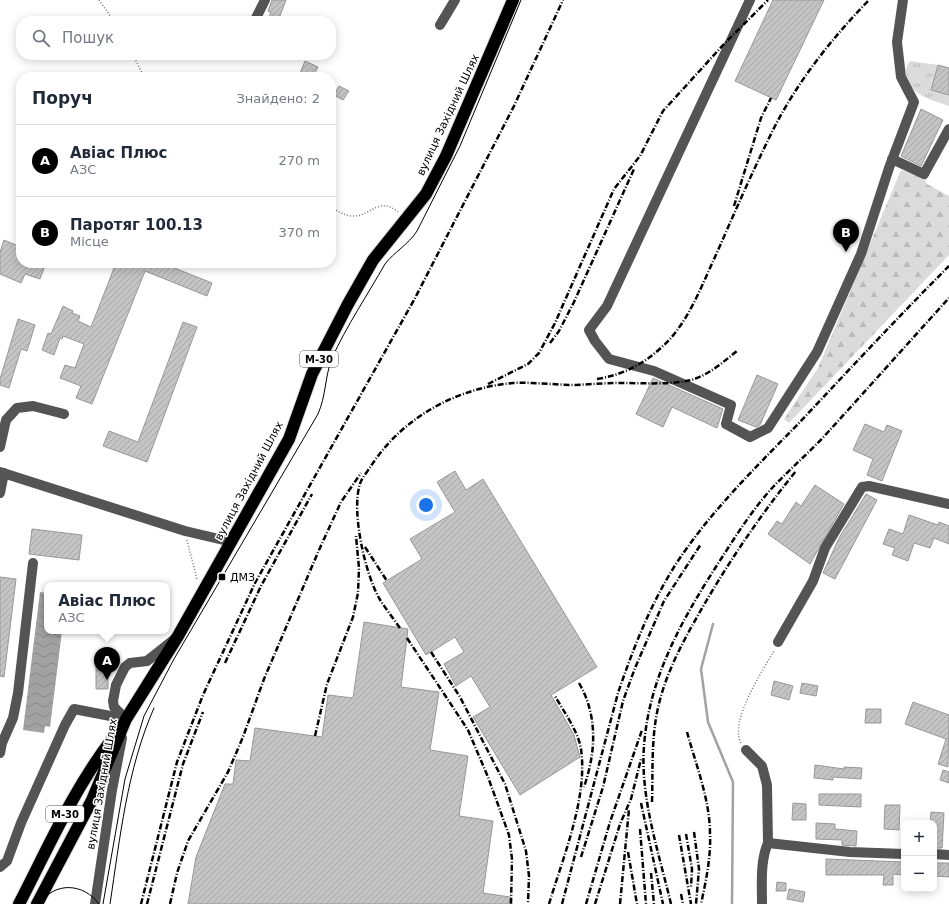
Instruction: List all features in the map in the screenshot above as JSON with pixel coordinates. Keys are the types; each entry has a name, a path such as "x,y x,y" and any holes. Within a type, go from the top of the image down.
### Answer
{"highway":[{"name":"вулиця Західний Шлях","path":"123,724 178,636 289,439 312,374 373,260 426,194 446,156 513,0"},
{"name":"М-30","path":"19,904 78,789 97,758 123,724"},
{"name":"М-30","path":"37,904 92,800 123,724"}],"street":[{"path":"257,16 265,0"},
{"path":"440,25 455,0"},
{"path":"750,0 607,306 589,330 595,341 609,359 654,371 731,405 726,424 750,438 768,428 817,352 861,254 892,159 914,102 901,78 897,42 903,0"},
{"path":"892,159 924,174 949,129"},
{"path":"0,447 6,420 17,408 32,406 64,414"},
{"path":"0,492 2,472 185,531 232,542"},
{"path":"778,642 813,582 825,548 862,487 868,486 949,504"},
{"path":"0,753 2,743 13,718 18,693 33,563"},
{"path":"123,724 114,707 113,701 116,685 125,667 130,663 147,661 178,636"},
{"path":"1,865 7,861 21,823 64,725 74,709 123,724"},
{"name":"вулиця Західний Шлях","path":"95,904 123,724"},
{"path":"746,750 762,766 767,785 768,843 764,851 762,868 762,904"},
{"path":"768,843 850,852 901,854"},
{"path":"937,854 949,855"}],"path":[{"path":"99,0 110,16"},
{"path":"136,60 142,72"},
{"path":"336,210 352,216 366,213 376,206 388,205 407,219"},
{"path":"185,531 201,596"},
{"path":"746,750 739,738 740,724 748,697 778,642"}],"green space":[{"path":"910,61 938,65 931,90 949,95 949,106 931,100 914,90 907,79 906,74 906,67"},
{"path":"901,170 923,177 927,184 949,196 949,255 789,423 784,419 818,368"}],"water":[{"path":"40,592 44,593 44,634 62,634 50,727 45,726 44,733 23,730"}],"building":[{"path":"272,0 286,0 280,16 269,16 271,13 268,11"},
{"path":"773,0 824,0 776,100 735,81"},
{"path":"305,61 318,67 316,72 300,72"},
{"path":"938,65 949,68 949,95 931,90"},
{"path":"339,86 349,91 343,100 336,96 336,91"},
{"path":"921,109 943,120 921,166 901,156"},
{"path":"4,240 16,245 16,268 44,268 40,279 25,274 21,283 0,274 0,252"},
{"path":"114,268 174,268 212,283 207,296 145,271 92,404 76,398 81,386 60,378 65,365 75,368 84,344 63,336 62,339 60,338 54,355 42,350 48,333 51,334 63,306 73,311 72,313 80,316 78,321 91,327"},
{"path":"18,319 35,325 27,351 21,349 9,388 0,385 0,379"},
{"path":"183,322 197,327 147,462 103,446 109,431 138,442"},
{"path":"757,375 778,384 760,425 756,427 738,420"},
{"path":"653,378 723,409 717,428 672,407 663,427 636,414"},
{"path":"865,424 884,432 887,425 902,431 882,481 867,475 873,459 853,450"},
{"path":"455,471 466,490 483,479 597,667 551,695 574,735 580,757 520,795 473,717 490,707 471,676 456,686 444,664 464,652 455,637 426,655 383,583 422,559 410,539 455,512 437,482"},
{"path":"815,485 844,504 810,564 768,534 777,521 782,524 796,502 801,506"},
{"path":"866,494 877,500 835,579 823,573 839,538"},
{"path":"909,515 938,525 939,522 949,526 949,544 934,538 930,548 914,543 908,561 892,555 895,548 883,544 889,529 903,534"},
{"path":"32,529 82,535 79,560 29,554"},
{"path":"0,577 16,579 4,677 0,676"},
{"path":"364,622 408,629 401,687 439,692 430,750 468,756 459,816 493,821 483,893 510,897 509,904 188,904 196,857 225,784 233,784 236,760 250,761 255,728 322,737 328,695 353,698"},
{"path":"96,656 108,656 108,689 96,689"},
{"path":"774,681 793,686 789,700 771,695"},
{"path":"802,683 818,686 816,696 800,693"},
{"path":"913,702 949,715 948,767 938,764 946,739 905,724"},
{"path":"866,709 881,709 881,723 865,723"},
{"path":"815,765 844,769 844,767 862,768 861,779 833,777 833,780 814,778"},
{"path":"943,770 949,772 949,783 940,780"},
{"path":"819,794 861,794 861,807 819,805"},
{"path":"793,803 806,804 806,820 792,820"},
{"path":"885,805 900,805 899,830 884,829"},
{"path":"931,812 944,813 942,848 937,848 937,820 930,820"},
{"path":"816,823 835,824 835,829 857,831 856,846 842,845 842,840 816,839"},
{"path":"826,859 901,862 901,875 893,874 893,885 883,885 884,875 826,875"},
{"path":"937,863 949,863 949,877 937,876"},
{"path":"777,882 786,883 786,891 776,891"},
{"path":"789,889 805,892 803,902 787,899"}],"waterway":[{"path":"713,624 701,669 708,722 733,782 732,904"}],"tram line":[{"path":"103,904 125,779 144,716 174,659 318,414 323,400 332,358 350,323 385,264 417,231 460,146 521,0"},
{"path":"110,904 121,829 131,779 137,755 154,708"},
{"path":"40,904 53,891 61,888 77,889 85,892 93,897 99,904"}],"railway":[{"path":"141,904 177,762 203,695 255,583 414,300 514,106 563,0"},
{"path":"488,384 528,364 539,353 555,323 614,189 640,156 663,111 724,44 768,0"},
{"path":"597,379 616,375 641,363 663,346 680,327 699,292 783,111 805,77 829,45 869,0"},
{"path":"734,206 761,118 771,98"},
{"path":"550,343 559,331 574,302 634,169"},
{"path":"562,904 618,693 647,618 676,564 699,531 740,484 949,266"},
{"path":"671,904 656,845 648,805 644,766 644,746 647,720 653,695 670,648 694,602 739,531 759,504 773,487 829,431 949,298"},
{"path":"400,628 379,598 374,587 364,558 357,510 358,496 362,479 398,433 432,408 471,391 513,383 576,385 683,382 698,378 710,372 737,351"},
{"path":"652,802 654,731 658,708 671,667 705,603 726,569 759,519 796,471"},
{"path":"170,904 177,873 188,841 228,772 243,737 264,679 319,550 341,502 361,473"},
{"path":"225,663 261,586 312,494"},
{"path":"315,736 327,684 353,617 358,593 359,568 356,536"},
{"path":"581,857 603,787 623,701 635,668 664,601 701,544"},
{"path":"365,547 387,581"},
{"path":"407,638 468,730 488,777 509,835 512,859 511,904"},
{"path":"431,652 460,697 505,784 526,851 529,876 528,904"},
{"path":"579,683 589,708 593,734 591,761 584,787"},
{"path":"549,904 578,807 582,768 581,749 577,735 555,696"},
{"path":"147,904 183,764 203,712"},
{"path":"586,904 610,822 642,730"},
{"path":"687,732 708,808 710,843 709,860 701,904"},
{"path":"595,904 620,824 631,799 641,759"},
{"path":"641,803 663,904"},
{"path":"620,904 629,809"},
{"path":"640,829 646,904"},
{"path":"694,832 699,869 696,904"},
{"path":"686,834 692,869 691,887"},
{"path":"679,835 691,904"},
{"path":"628,852 637,904"},
{"path":"651,873 654,904"},
{"path":"681,894 683,904"}],"place":[{"name":"Паротяг 100.13","path":"846,252"},
{"name":"ДМЗ","path":"222,577"},
{"name":"Авіас Плюс","path":"107,680"}]}
